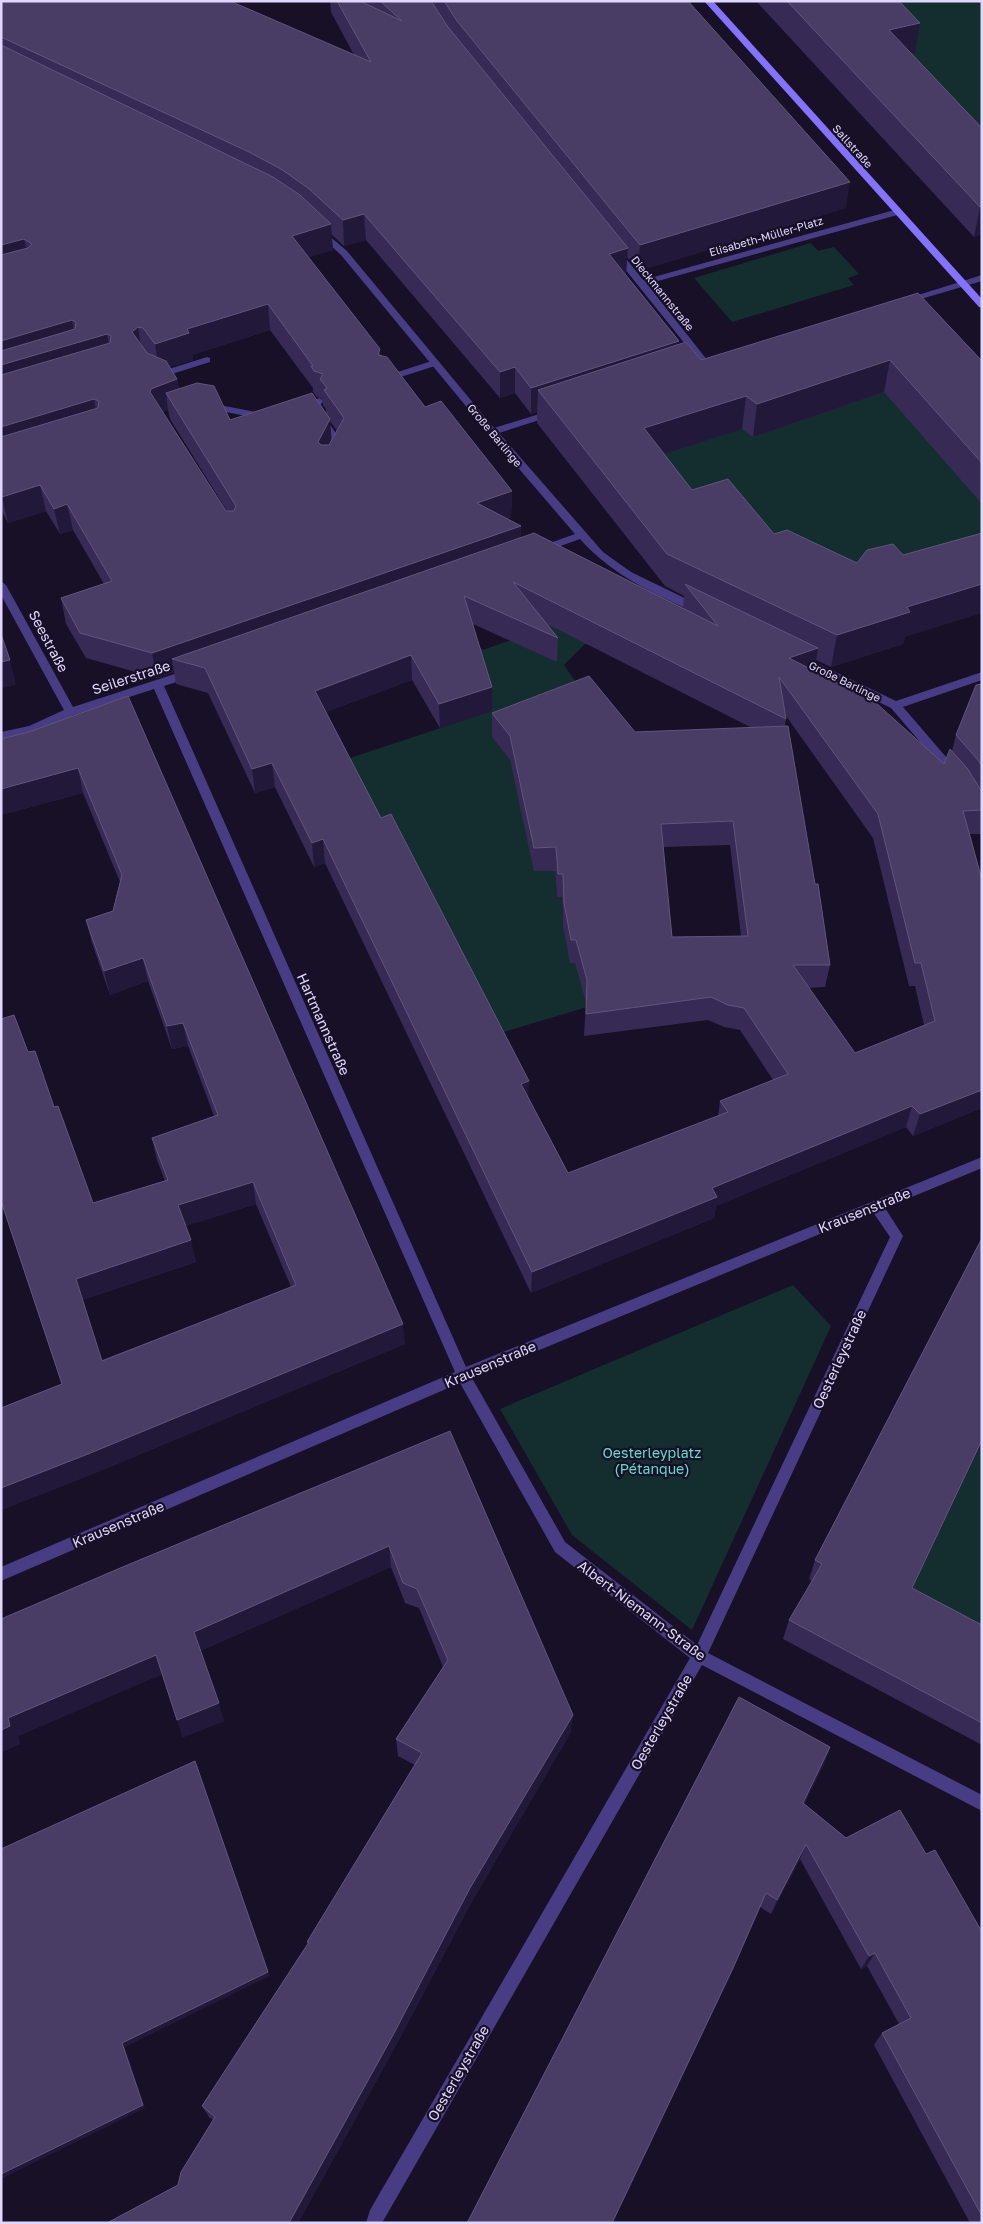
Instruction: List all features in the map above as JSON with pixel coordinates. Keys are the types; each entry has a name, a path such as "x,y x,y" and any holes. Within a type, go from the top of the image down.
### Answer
{"street":[{"name":"Sallstraße","path":"708,1 961,284 982,305"},
{"name":"Elisabeth-Müller-Platz","path":"641,283 898,212"},
{"name":"Große Barlinge","path":"312,224 344,253 492,432 599,554 627,575 708,614"},
{"name":"Dieckmannstraße","path":"609,244 705,363"},
{"path":"894,304 982,278"},
{"path":"174,384 154,373 207,360"},
{"path":"385,379 435,363"},
{"path":"200,404 274,418"},
{"path":"311,405 339,445 331,460"},
{"path":"492,432 566,408"},
{"path":"525,555 582,535"},
{"name":"Seestraße","path":"1,585 70,712"},
{"name":"Große Barlinge","path":"788,653 895,705 959,780"},
{"name":"Seilerstraße","path":"1,736 32,728 70,712 158,685 205,668"},
{"path":"895,705 982,676"},
{"name":"Hartmannstraße","path":"158,685 463,1375"},
{"name":"Krausenstraße","path":"1,1574 463,1375 982,1162"},
{"name":"Oesterleystraße","path":"374,2223 376,2216 699,1656 897,1236 876,1206"},
{"name":"Albert-Niemann-Straße","path":"463,1375 560,1547 699,1656 982,1803"}],"green space":[{"path":"813,1 982,1 982,165"},
{"path":"811,243 818,251 834,247 859,274 848,278 854,285 732,322 694,278"},
{"path":"882,371 982,499 982,563 852,594 642,461 742,429"},
{"path":"546,621 589,640 564,665 588,700 493,737 510,760 517,789 555,871 557,897 562,897 563,926 603,963 587,1007 494,1035 341,761 492,711 479,647 483,650 535,631"},
{"name":"Oesterleyplatz (Pétanque)","path":"793,1285 831,1326 692,1630 572,1535 500,1409"},
{"path":"982,1442 982,1629 903,1607"}],"building":[{"path":"1,1 230,1 371,62 337,1 360,1 402,21 380,1 431,1 448,27 628,248 609,254 679,341 531,388 515,367 500,372 364,214 343,220 308,188 281,169 247,151 1,37"},
{"path":"444,1 688,1 850,182 640,245 457,21"},
{"path":"787,1 899,1 920,23 889,30 982,128 982,206 980,207"},
{"path":"1,45 273,177 300,195 331,224 292,236 380,349 378,355 387,357 425,407 441,401 512,491 477,503 521,526 152,653 80,633 61,598 112,581 67,504 54,509 40,485 2,497 1,437 98,408 99,401 94,399 1,427 1,375 110,343 111,336 107,334 1,365 1,351 75,329 76,322 72,320 1,341 1,255 28,248 32,244 24,239 1,245","holes":["268,304 313,366 311,366 314,371 323,374 320,379 327,388 324,390 344,418 329,445 321,445 318,442 330,419 312,393 230,420 214,386 197,383 166,393 236,506 234,511 226,511 150,392 151,389 177,379 166,361 147,353 132,332 138,327 143,328 155,344 189,333 187,329"]},
{"path":"918,293 982,361 982,463 890,360 757,404 746,396 644,428 692,490 728,479 774,534 787,530 857,563 867,550 893,544 903,555 982,533 982,584 907,607 910,612 837,635 667,554 538,390 686,342 701,360"},
{"path":"534,533 718,626 685,584 818,648 789,658 875,702 944,764 950,749 967,768 982,792 982,810 963,811 982,880 982,1090 920,1114 912,1106 712,1188 717,1197 532,1272 323,839 312,843 272,763 252,769 205,668 172,659","holes":["513,582 786,719 779,677 878,814 915,963 921,963 935,1021 855,1053 793,965 830,965 818,884 815,884 788,726 635,732 589,676 492,713 510,736 534,848 556,847 558,874 563,874 564,903 571,940 576,940 587,980 586,1014 711,997 728,1005 744,1008 788,1074 720,1101 728,1112 568,1173 521,1084 529,1081 391,814 381,818 315,691 411,655 439,704 492,687 464,596 558,638","733,821 748,936 672,937 661,824"]},
{"path":"1,634 10,660 1,662"},
{"path":"982,684 982,766 956,735 976,685"},
{"path":"128,696 403,1324 1,1488 1,1408 62,1384 1,1201 1,1019 14,1015 28,1052 35,1051 54,1107 58,1106 93,1203 168,1180 152,1138 218,1115 183,1023 167,1026 143,958 104,971 86,920 113,911 122,875 78,768 1,789 1,739 29,732","holes":["253,1182 296,1285 102,1361 76,1279 191,1240 178,1205"]},
{"path":"982,1238 982,1440 912,1588 982,1625 982,1723 789,1620 822,1564 815,1560"},
{"path":"450,1431 573,1715 470,1888 392,2037 289,2223 107,2223 178,2185 181,2172 215,2117 202,2106 309,1942 307,1942 422,1753 396,1739 448,1660 417,1589 403,1583 389,1546 194,1632 219,1703 177,1720 156,1655 8,1718 10,1726 1,1730 1,1619"},
{"path":"739,1697 830,1747 803,1803 846,1838 900,1810 926,1854 935,1850 982,1932 982,2216 882,2033 911,2018 875,1953 869,1956 806,1844 777,1900 766,1893 733,1968 612,2223 467,2223"},
{"path":"195,1761 268,1972 122,2043 143,2105 1,2174 1,1849"}]}
